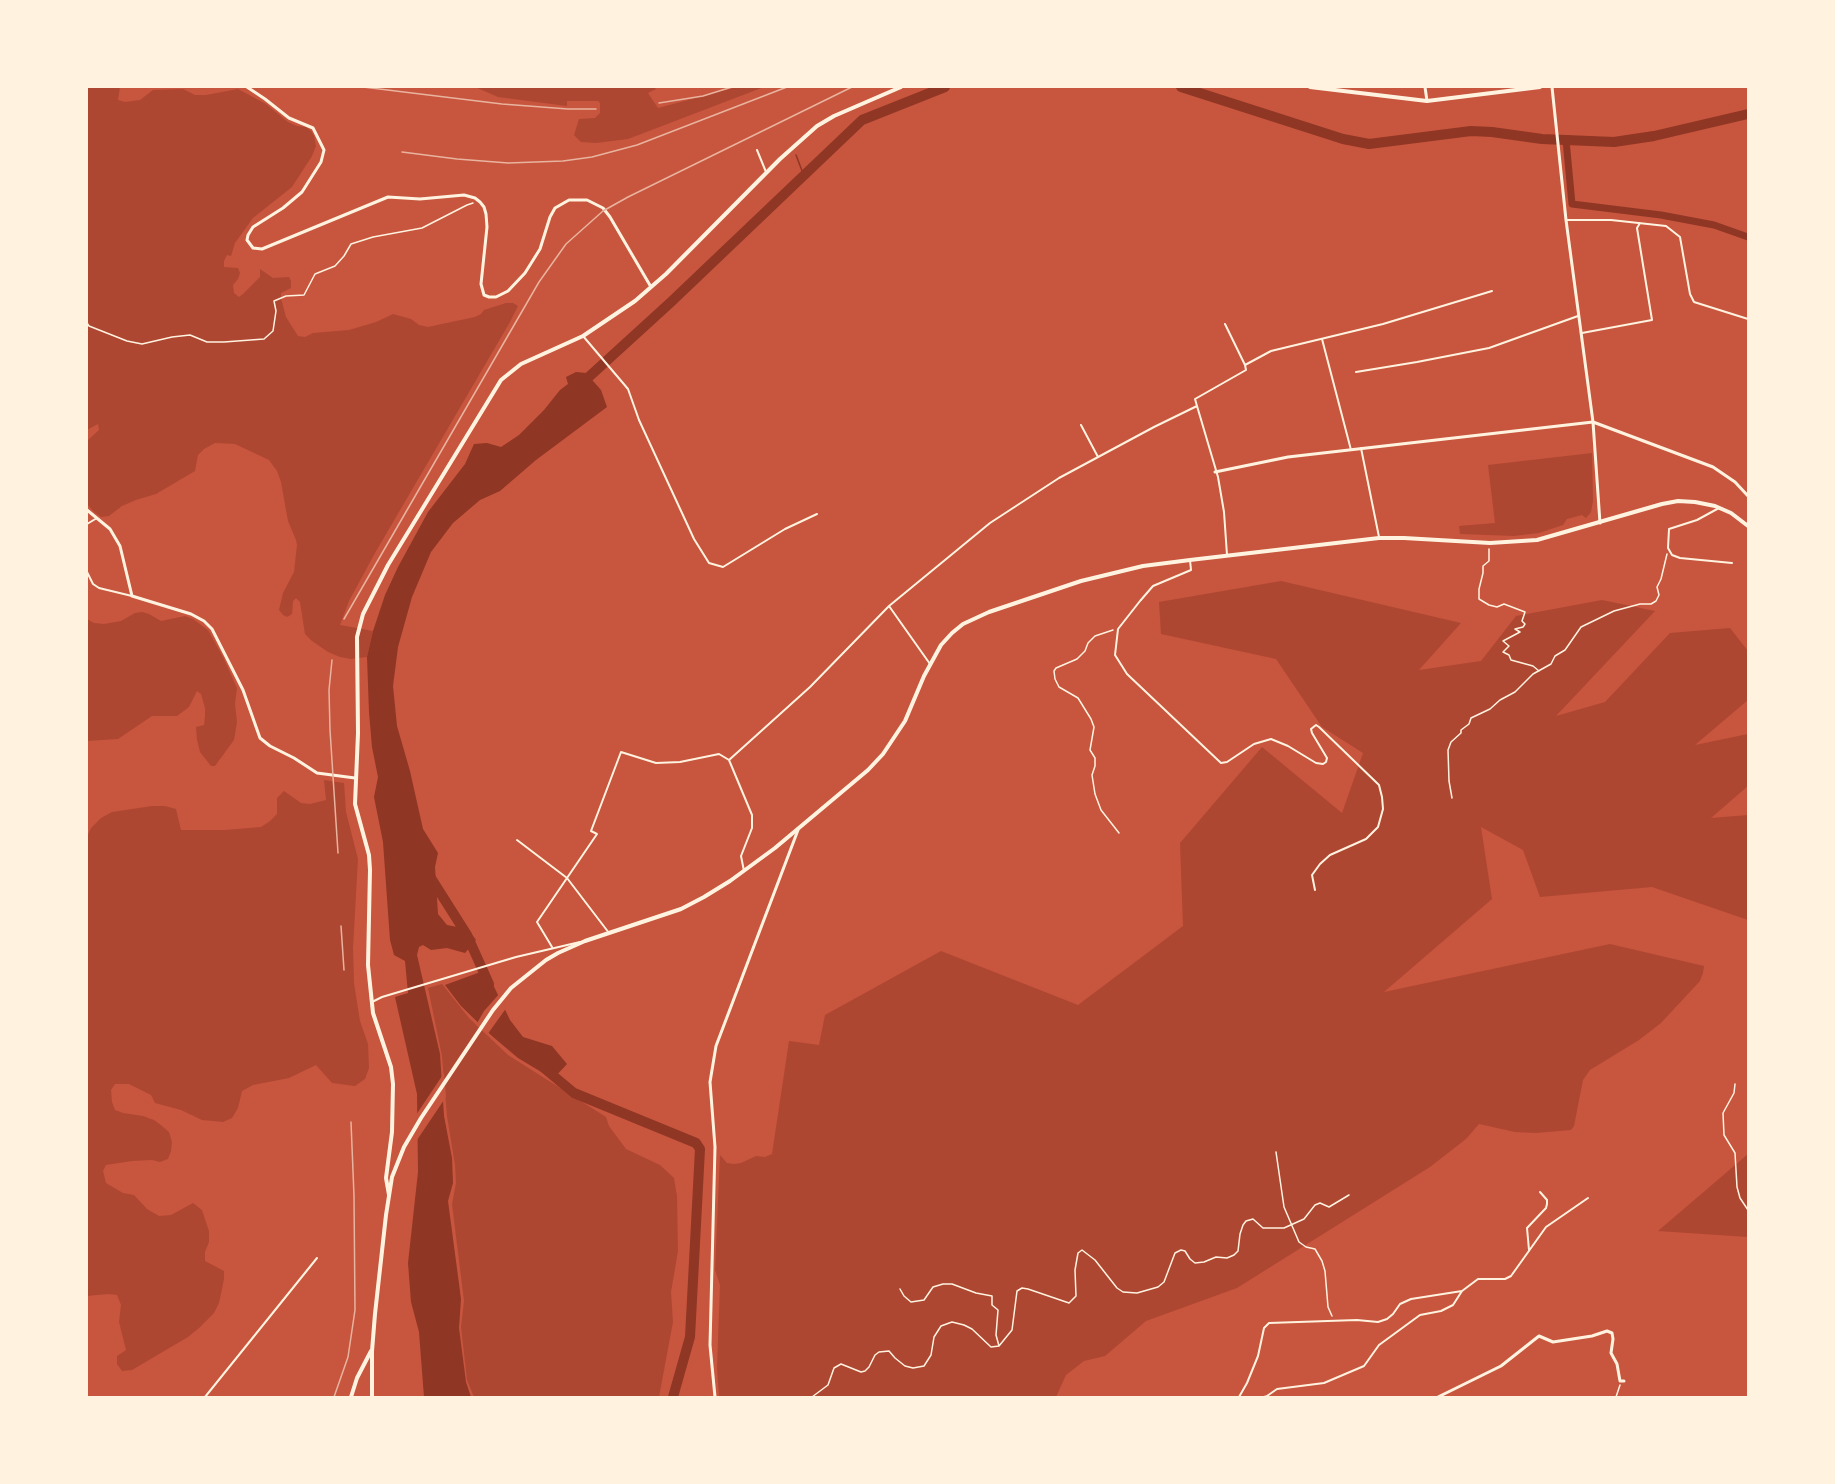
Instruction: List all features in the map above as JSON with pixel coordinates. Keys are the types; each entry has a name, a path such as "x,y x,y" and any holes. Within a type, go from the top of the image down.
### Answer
{"main road":[{"path":"389,1196 386,1178 392,1132 393,1084 391,1067 373,1013 368,965 369,855 355,804 358,732 357,637 363,614 388,565 501,380 521,364 583,336 635,301 766,172 817,126 834,116 901,87"},
{"path":"1310,87 1426,101 1540,87"},
{"path":"372,1397 372,1351 392,1178 404,1148 421,1118 493,1010 512,988 546,960 585,941 681,909 744,872 868,770 883,754 905,721 940,645 952,633 976,617 1105,574 1143,566 1379,538 1490,543 1537,540 1642,509 1678,501 1695,502 1719,508 1731,513 1748,526"},
{"path":"351,1397 357,1378 372,1351"}],"street":[{"path":"247,87 289,118 313,128 324,150 321,162 302,192 283,208 253,227 247,240 253,248 262,249 388,197 420,199 470,196 484,207 487,221 481,284 484,295 489,297 503,295 525,273 540,249 555,208 569,200 577,199 587,200 603,208 651,287"},
{"path":"665,87 670,87"},
{"path":"1425,87 1426,101"},
{"path":"1492,87 1493,93"},
{"path":"1552,88 1566,220 1593,422 1600,523"},
{"path":"757,150 766,172"},
{"path":"1566,220 1666,226 1680,237 1690,294 1694,302 1748,319"},
{"path":"1581,333 1652,320 1637,228 1640,223"},
{"path":"1245,365 1271,351 1383,324 1492,291"},
{"path":"1356,372 1417,363 1489,348 1578,316"},
{"path":"1225,324 1246,370 1195,399 1218,477 1224,512 1227,555"},
{"path":"583,336 628,389 639,420 694,539 709,563 723,567 785,529 817,514"},
{"path":"1322,339 1351,450"},
{"path":"729,759 810,687 889,606 990,523 1059,478 1197,406"},
{"path":"1215,472 1288,457 1593,422 1713,467 1735,482 1748,496"},
{"path":"1081,425 1098,457"},
{"path":"1361,448 1379,538"},
{"path":"1719,508 1697,520 1669,529 1668,548 1672,555 1680,558 1732,563"},
{"path":"87,510 110,529 120,546 132,596"},
{"path":"87,524 97,518"},
{"path":"1190,560 1191,570 1153,586 1140,601 1118,629 1115,655 1127,674 1221,763 1227,762 1254,744 1270,739 1288,746 1316,763 1323,764 1327,758 1311,729 1316,725 1379,785 1383,809 1378,826 1366,839 1330,855 1320,864 1312,874 1315,890"},
{"path":"87,572 93,584 99,588 191,614 208,625 243,690 257,731 265,742 317,773 355,778"},
{"path":"889,606 930,664"},
{"path":"552,947 537,922 597,834 591,831 621,752 656,763 680,762 719,754 729,759 752,815 752,828 741,856 744,872"},
{"path":"715,1397 710,1345 715,1147 710,1083 716,1046 800,826"},
{"path":"518,840 567,878 609,933"},
{"path":"372,1002 499,962 552,947 585,941"},
{"path":"1529,1250 1527,1228 1547,1204 1540,1192"},
{"path":"1267,1397 1277,1389 1324,1383 1364,1366 1379,1345 1392,1335 1420,1316 1441,1311 1453,1305 1462,1291 1478,1279 1505,1279 1511,1276 1546,1227 1588,1198"},
{"path":"205,1397 316,1258"},
{"path":"1239,1397 1246,1387 1254,1365 1264,1328 1269,1323 1334,1320 1378,1322 1387,1319 1401,1304 1411,1299 1462,1291"},
{"path":"1438,1397 1501,1366 1539,1336 1553,1342 1592,1336 1607,1331 1613,1339 1611,1353 1622,1381"}],"path":[{"path":"87,323 89,326 142,344 190,335 207,342 264,339 273,331 276,311 274,301 286,296 304,295 315,274 335,266 351,244 373,237 422,228 467,205 480,202"},
{"path":"1490,543 1489,561 1483,566 1479,599 1489,605 1497,607 1504,604 1525,612 1522,621 1525,624 1515,629 1520,633 1503,641 1509,646 1503,652 1509,655 1510,660 1533,666 1539,671"},
{"path":"1452,798 1448,750 1451,742 1469,724 1471,718 1490,709 1500,700 1515,692 1533,674 1551,664 1555,656 1565,650 1581,627 1614,611 1656,601 1659,595 1657,587 1668,548"},
{"path":"1118,629 1108,630 1095,636 1077,659 1054,671 1059,687 1078,698 1091,718 1094,727 1090,750 1095,758 1092,775 1095,794 1101,810 1119,833"},
{"path":"1735,1084 1734,1093 1723,1113 1724,1135 1736,1153 1737,1187 1740,1198 1748,1210"},
{"path":"1276,1152 1282,1197 1292,1226 1299,1242 1315,1249 1322,1261 1328,1307 1334,1320"},
{"path":"812,1397 828,1385 834,1368 841,1365 861,1372 865,1371 879,1352 889,1351 905,1366 913,1368 924,1365 931,1355 934,1337 941,1326 952,1322 964,1324 972,1329 991,1347 999,1346 1012,1329 1017,1291 1022,1288 1028,1289 1069,1303 1076,1296 1075,1270 1078,1253 1082,1250 1095,1260 1117,1288 1123,1292 1137,1293 1158,1287 1164,1282 1175,1253 1181,1250 1185,1251 1195,1263 1234,1255 1238,1251 1243,1225 1246,1221 1253,1219 1263,1228 1279,1229 1292,1226 1304,1219 1315,1205 1320,1203 1329,1207 1349,1195"},
{"path":"900,1289 904,1296 912,1302 924,1300 933,1287 943,1284 952,1284 992,1296 992,1305 998,1310 996,1335 999,1346"},
{"path":"1616,1397 1622,1381"}],"shaded area":[{"path":"87,87 120,87 118,100 125,102 140,100 153,90 183,89 195,95 206,95 238,89 266,104 288,122 306,127 311,131 316,146 292,187 253,218 235,243 231,256 227,255 224,261 224,267 238,268 240,273 233,285 234,293 239,297 260,277 260,269 273,278 289,277 291,288 281,293 281,298 286,317 298,336 305,337 313,333 349,330 393,314 428,327 475,317 484,310 506,303 518,306 349,601 340,625 373,631 367,657 351,659 340,657 312,641 305,634 300,602 296,598 293,601 292,614 287,617 279,610 283,593 294,572 297,545 288,521 281,482 269,460 235,444 215,443 198,455 195,471 156,494 122,506 109,516 101,517 87,504 87,441 99,430 98,424 87,430"},
{"path":"475,87 654,87 656,89 648,93 658,108 737,87 764,87 628,139 596,143 581,142 574,135 579,119 595,118 600,113 598,101 567,101 567,106 498,97"},
{"path":"576,372 586,373 601,390 607,407 536,460 500,491 480,500 453,523 431,552 412,597 398,647 393,686 397,726 423,829 438,853 435,867 438,914 447,925 468,929 476,940 465,953 447,948 431,950 423,945 419,947 417,955 440,1054 444,1116 452,1158 453,1183 448,1201 461,1299 459,1328 466,1382 471,1397 424,1397 419,1332 411,1302 408,1263 418,1172 417,1094 395,997 408,993 405,961 394,955 390,940 383,842 374,797 378,777 372,747 367,657 385,595 398,567 428,512 465,464 474,444 487,443 501,447 519,435 568,384 566,377"},
{"path":"1592,453 1593,501 1591,512 1586,518 1582,515 1567,519 1563,525 1539,533 1514,536 1460,534 1459,526 1495,523 1488,465"},
{"path":"1281,581 1461,623 1419,670 1481,661 1516,616 1602,600 1655,611 1556,716 1605,702 1670,633 1730,628 1748,651 1748,700 1695,745 1748,734 1748,786 1711,818 1748,815 1748,920 1652,887 1540,897 1523,850 1481,827 1492,899 1384,992 1610,944 1704,966 1700,981 1661,1023 1639,1040 1590,1070 1583,1080 1574,1126 1571,1130 1515,1132 1479,1124 1466,1139 1430,1167 1237,1288 1146,1321 1105,1356 1084,1361 1066,1375 1056,1397 719,1397 717,1368 720,1285 715,1270 720,1155 727,1163 734,1164 756,1156 765,1157 772,1154 789,1041 819,1045 825,1015 941,951 1078,1005 1183,926 1180,843 1262,747 1342,813 1363,753 1322,727 1276,659 1161,634 1159,602"},
{"path":"142,612 161,621 185,616 193,619 208,630 223,657 237,688 235,704 237,722 234,740 215,766 211,766 200,752 197,740 196,727 204,725 205,708 201,694 197,691 189,707 177,716 152,716 118,739 87,741 87,619 94,623 104,624 121,621 135,613"},
{"path":"324,780 344,783 346,812 358,859 353,948 354,983 360,1021 368,1044 369,1068 365,1079 355,1086 332,1083 316,1065 289,1078 253,1085 242,1091 238,1108 232,1118 223,1122 202,1120 181,1110 155,1103 151,1095 129,1084 115,1084 111,1090 115,1110 154,1120 169,1132 172,1142 168,1159 160,1162 132,1161 106,1165 103,1171 106,1183 123,1193 134,1195 147,1209 159,1216 171,1215 193,1203 202,1210 209,1231 205,1261 224,1271 219,1303 214,1313 199,1328 132,1370 122,1371 117,1364 117,1356 126,1350 119,1322 121,1305 117,1295 87,1296 87,837 91,828 101,818 112,812 152,806 176,809 181,830 261,827 277,814 277,798 284,791 301,803 310,804 326,800"},
{"path":"486,970 510,1020 523,1037 552,1046 567,1064 553,1079 518,1058 492,1036 461,1006 445,985"},
{"path":"442,984 469,1018 508,1055 606,1117 609,1126 626,1149 660,1165 674,1178 677,1196 678,1251 671,1292 673,1322 659,1397 474,1397 467,1380 461,1327 464,1301 452,1204 456,1183 455,1165 447,1116 442,1056 428,988"},
{"path":"1748,1154 1748,1237 1658,1231"}],"pier":[{"path":"500,993 507,1007 487,1035 476,1025 484,1011"},
{"path":"444,1073 446,1097 415,1143 414,1118"}],"waterway":[{"path":"580,385 671,302 862,120 945,87"},
{"path":"1181,87 1343,139 1369,144 1471,131 1542,139 1614,142 1654,136 1748,114"},
{"path":"1566,140 1572,204 1661,215 1714,225 1748,237"},
{"path":"796,155 804,176"},
{"path":"429,875 467,935 489,984"},
{"path":"544,1068 574,1093 696,1143 700,1149 690,1337 673,1397"}],"railway":[{"path":"363,87 502,104 596,109"},
{"path":"659,103 703,96 732,87"},
{"path":"402,152 508,163 563,161 592,157 637,145 787,87"},
{"path":"344,619 539,282 566,244 603,211 628,197 852,87"},
{"path":"332,660 329,690 330,730 338,853"},
{"path":"341,926 344,970"},
{"path":"334,1397 348,1357 355,1310 351,1122"}]}
